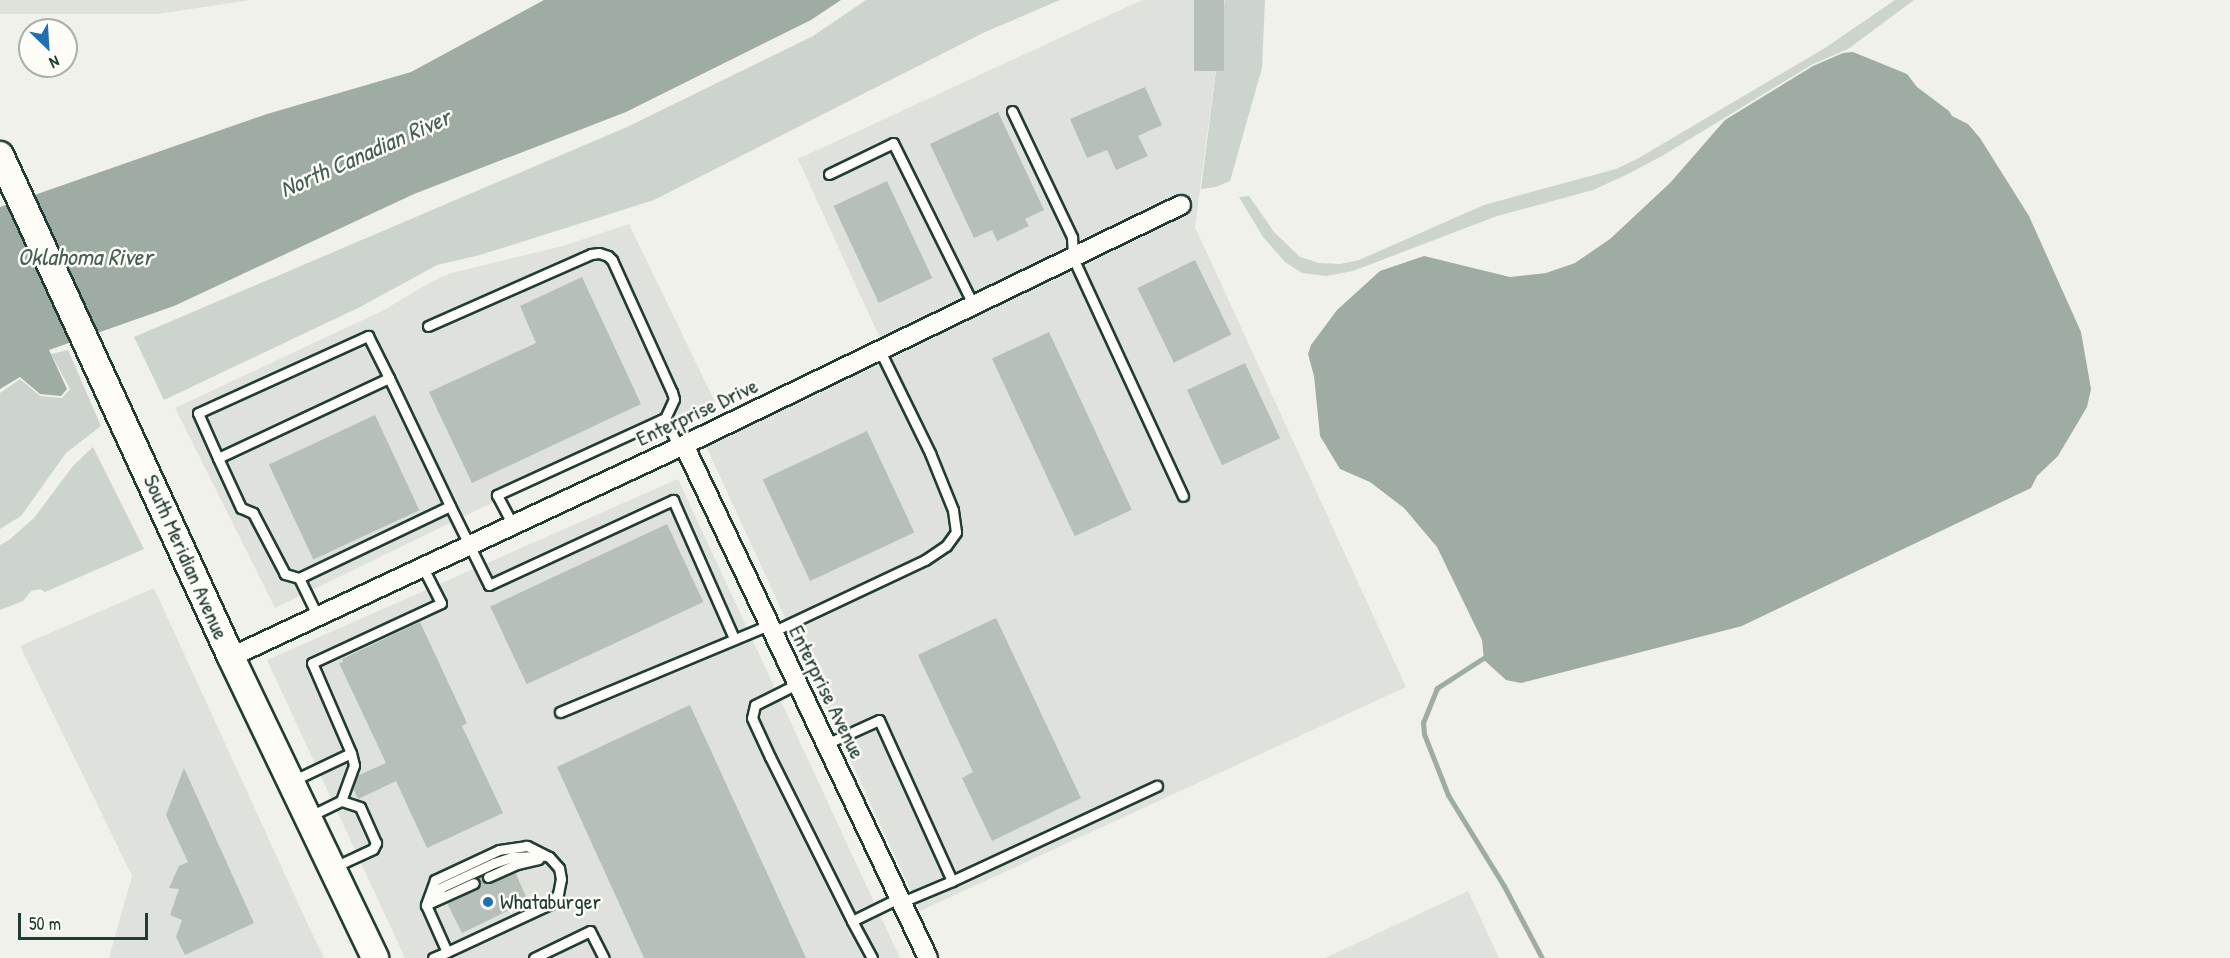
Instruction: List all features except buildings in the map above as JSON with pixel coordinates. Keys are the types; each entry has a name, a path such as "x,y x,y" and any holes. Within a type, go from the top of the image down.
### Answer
{"main road":[{"name":"South Meridian Avenue","path":"0,155 156,488 231,657 375,958"}],"street":[{"name":"Enterprise Drive","path":"231,657 681,447 1181,205"},
{"name":"Enterprise Avenue","path":"681,447 928,958"}],"lane":[{"path":"1012,111 1072,237 1073,258 1183,496"},
{"path":"829,174 893,143 974,306"},
{"path":"428,326 591,254 608,256 672,392 674,399 665,418 497,495 513,525"},
{"path":"450,506 299,578 285,574 253,513 241,508 198,413 368,336 489,585 673,500 734,638"},
{"path":"560,712 734,638 770,628 926,560 946,546 956,532 953,510 930,453 880,351"},
{"path":"218,458 389,378"},
{"path":"665,418 681,447"},
{"path":"308,818 340,801 354,765 312,663 441,603 423,568"},
{"path":"299,578 318,617"},
{"path":"797,684 755,705 752,718 872,958"},
{"path":"826,744 879,720 952,881"},
{"path":"291,782 351,753"},
{"path":"852,921 952,881 1157,786"},
{"path":"332,869 373,849 376,843 360,807 340,801"},
{"path":"433,958 447,952 550,904 558,894 561,879 559,868 549,857 527,846 499,850 435,880 426,905 447,952"},
{"path":"488,877 517,864 549,857"},
{"path":"426,905 474,883"},
{"path":"534,958 590,931 604,958"}],"shaded area":[{"path":"0,0 251,0 158,14 0,14"},
{"path":"866,0 1060,0 983,33 654,200 480,255 437,265 360,307 164,400 134,337 627,127 813,36"},
{"path":"1142,0 1225,0 1195,227 1406,687 920,911 705,444 889,358 798,159"},
{"path":"1225,0 1265,0 1262,68 1230,181 1216,187 1201,189"},
{"path":"1895,0 1914,0 1848,49 1813,64 1662,156 1626,175 1593,190 1497,216 1353,271 1326,276 1302,273 1285,262 1263,237 1239,197 1249,196 1274,232 1300,257 1319,263 1340,264 1359,260 1484,205 1616,169 1637,159 1825,48"},
{"path":"629,224 715,402 479,509 275,608 175,408 384,310 429,283 451,273 563,246"},
{"path":"68,350 101,426 66,453 21,516 0,529 0,393 20,379 40,396 62,398 70,389 51,354"},
{"path":"93,447 144,549 45,592 40,589 31,591 23,601 0,610 0,545 34,518 73,466"},
{"path":"678,479 900,958 405,958 267,660"},
{"path":"154,588 324,958 109,958 132,876 20,646"},
{"path":"1468,891 1499,958 1325,958"}],"water":[{"name":"Oklahoma River","path":"544,0 841,0 811,20 626,112 414,194 174,306 49,350 67,389 61,396 40,394 20,377 0,389 0,207 267,114 411,72"},
{"path":"1853,52 1907,74 1917,87 1949,111 1952,116 1968,124 1980,138 2029,216 2081,332 2091,389 2087,407 2058,456 2037,476 2031,488 1742,626 1521,683 1506,680 1484,660 1482,640 1437,547 1404,508 1370,482 1340,469 1320,436 1314,376 1308,354 1311,345 1337,310 1380,271 1424,256 1510,277 1546,273 1575,263 1610,239 1670,183 1725,120 1813,66 1843,53"}],"waterway":[{"path":"1488,655 1437,688 1423,722 1424,734 1448,795 1504,886 1542,958"}],"place":[{"name":"Whataburger","path":"488,902"}],"water label":[{"name":"North Canadian River","path":"365,153"}]}
